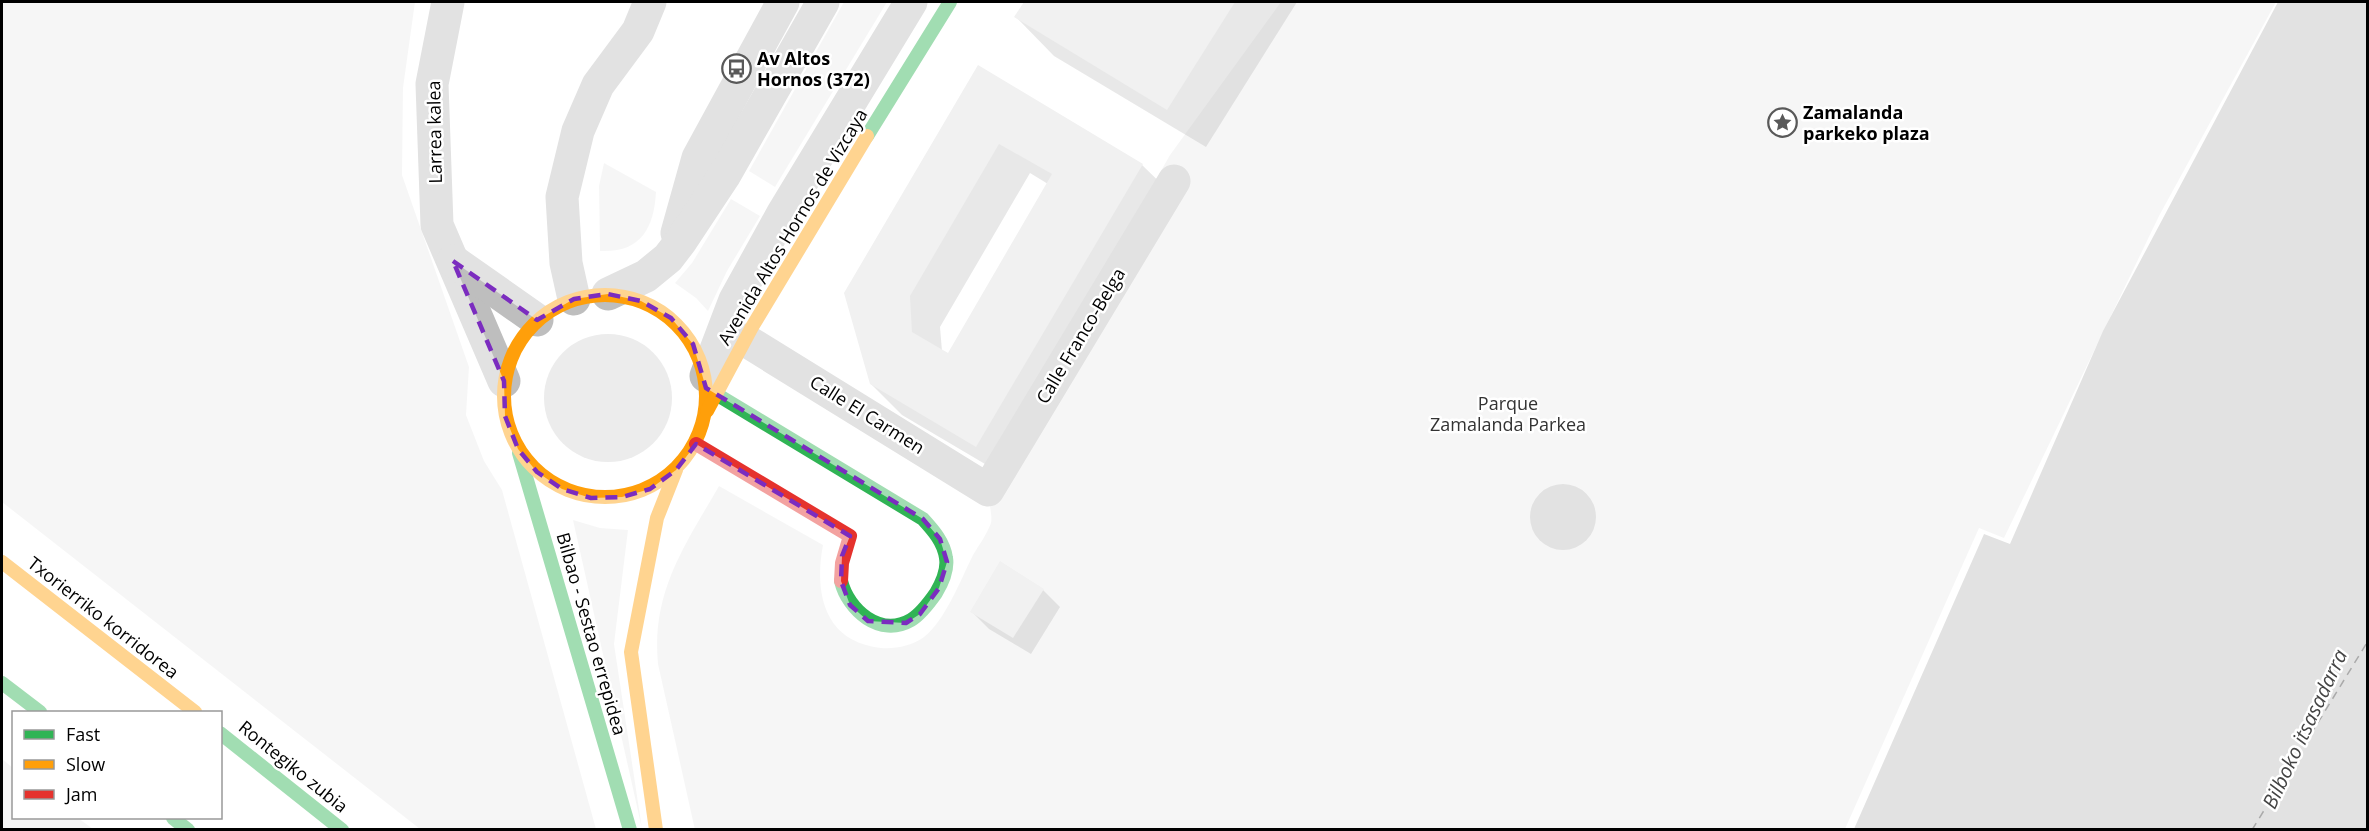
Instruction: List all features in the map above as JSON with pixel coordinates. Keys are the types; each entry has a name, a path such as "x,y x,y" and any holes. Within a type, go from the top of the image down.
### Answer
{"main road":[{"name":"Avenida Altos Hornos de Vizcaya","path":"707,411 711,385 745,340 950,2"},
{"path":"608,294 641,301 671,318 693,344 711,385 707,411 696,444 676,470 650,489 622,498 591,498 562,489 537,472 518,449 505,416 504,381 515,347 537,320 554,308 574,299 608,294"},
{"path":"696,444 850,536 842,556 841,581 850,605 868,621 891,625 906,623 920,614 939,588 947,562 940,539 923,519 711,385"},
{"name":"Bilbao - Sestao errepidea","path":"518,449 630,830"},
{"name":"Bilbao - Sestao errepidea","path":"656,830 631,652 657,518 676,470"},
{"name":"Txorierriko korridorea","path":"2,562 194,711"},
{"path":"2,683 39,711"},
{"name":"Rontegiko zubia","path":"222,735 342,830"},
{"path":"174,819 188,830"}],"street":[{"name":"Larrea kalea","path":"448,2 432,84 437,225 504,381"},
{"path":"574,299 566,263 562,197 578,131 598,85 638,30 651,2"},
{"path":"668,258 698,158 783,2"},
{"path":"608,294 646,276 668,258 697,220 823,2"},
{"path":"711,385 741,291 783,213 911,2"},
{"name":"Calle Franco-Belga","path":"988,490 1174,181"},
{"path":"453,261 537,320"},
{"name":"Calle El Carmen","path":"745,340 988,490"}],"highlighted area":[{"path":"453,261 537,320 574,299 608,294 641,301 671,318 693,344 706,388 923,519 940,539 947,562 939,588 920,614 906,623 868,621 850,605 841,581 842,556 850,536 696,444 676,470 650,489 622,497 591,498 562,489 537,472 518,449 505,416 504,381"}],"green space":[{"path":"2,2 415,2 403,88 402,175 469,367 466,415 484,461 502,490 596,829 420,829 2,502"},
{"path":"844,2 887,2 775,187 749,171"},
{"name":"Parque Zamalanda Parkea","path":"1281,2 2276,2 2159,216 2004,538 1979,528 1845,829 695,830 658,664 657,638 665,592 673,570 719,486 823,545 820,580 822,597 835,625 847,636 862,644 881,648 909,645 924,637 946,610 991,523 985,479 1170,155"},
{"path":"604,163 656,192 652,217 642,236 635,243 614,251 600,251 599,186"},
{"path":"731,199 760,216 727,271 708,311 696,298 675,283 692,263"},
{"path":"608,334 633,339 653,353 667,373 672,398 667,423 653,443 633,457 608,462 583,457 563,443 549,423 544,398 549,373 563,353 583,339"},
{"path":"573,520 600,528 628,530 614,644 642,829"},
{"path":"2,759 12,767 12,819 79,819 93,829 2,829"}],"water":[{"name":"Bilboko itsasadarra","path":"2278,2 2367,2 2367,829 1854,829 1984,534 2010,544 2103,331"},
{"path":"1569,484 1587,493 1594,504 1596,517 1594,530 1587,541 1576,548 1557,550 1539,541 1532,530 1530,511 1539,493 1550,486"}],"building":[{"path":"1024,2 1235,2 1167,110 1014,17"},
{"path":"978,65 1143,164 976,447 870,384 844,293","holes":["999,144 1052,174 948,353 912,332 910,296"]},
{"path":"1000,561 1044,589 1013,638 970,612"}],"ferry route":[{"path":"2252,830 2368,641"}],"traffic: fast":[{"path":"867,136 950,2"},
{"path":"716,394 923,519 938,537 945,552 945,572 936,593 918,615 899,625 888,626 867,618 851,602 841,581"},
{"path":"519,453 630,830"},
{"path":"2,683 39,711"},
{"path":"222,735 342,830"},
{"path":"174,819 188,830"}],"traffic: slow":[{"path":"707,411 752,327 867,136"},
{"path":"615,295 644,302 677,324 699,357 705,376 706,396 705,416 699,435 677,468 644,490 625,496 595,497 566,490 533,468 511,435 505,416 504,386 511,357 533,324 566,302 585,296 615,295"},
{"path":"656,830 631,652 657,518 676,470"},
{"path":"2,562 194,711"}],"traffic: jam":[{"path":"696,444 850,536 842,563 841,581"}],"place":[{"name":"Av Altos Hornos (372)","path":"736,69"},
{"name":"Zamalanda parkeko plaza","path":"1782,123"}]}
